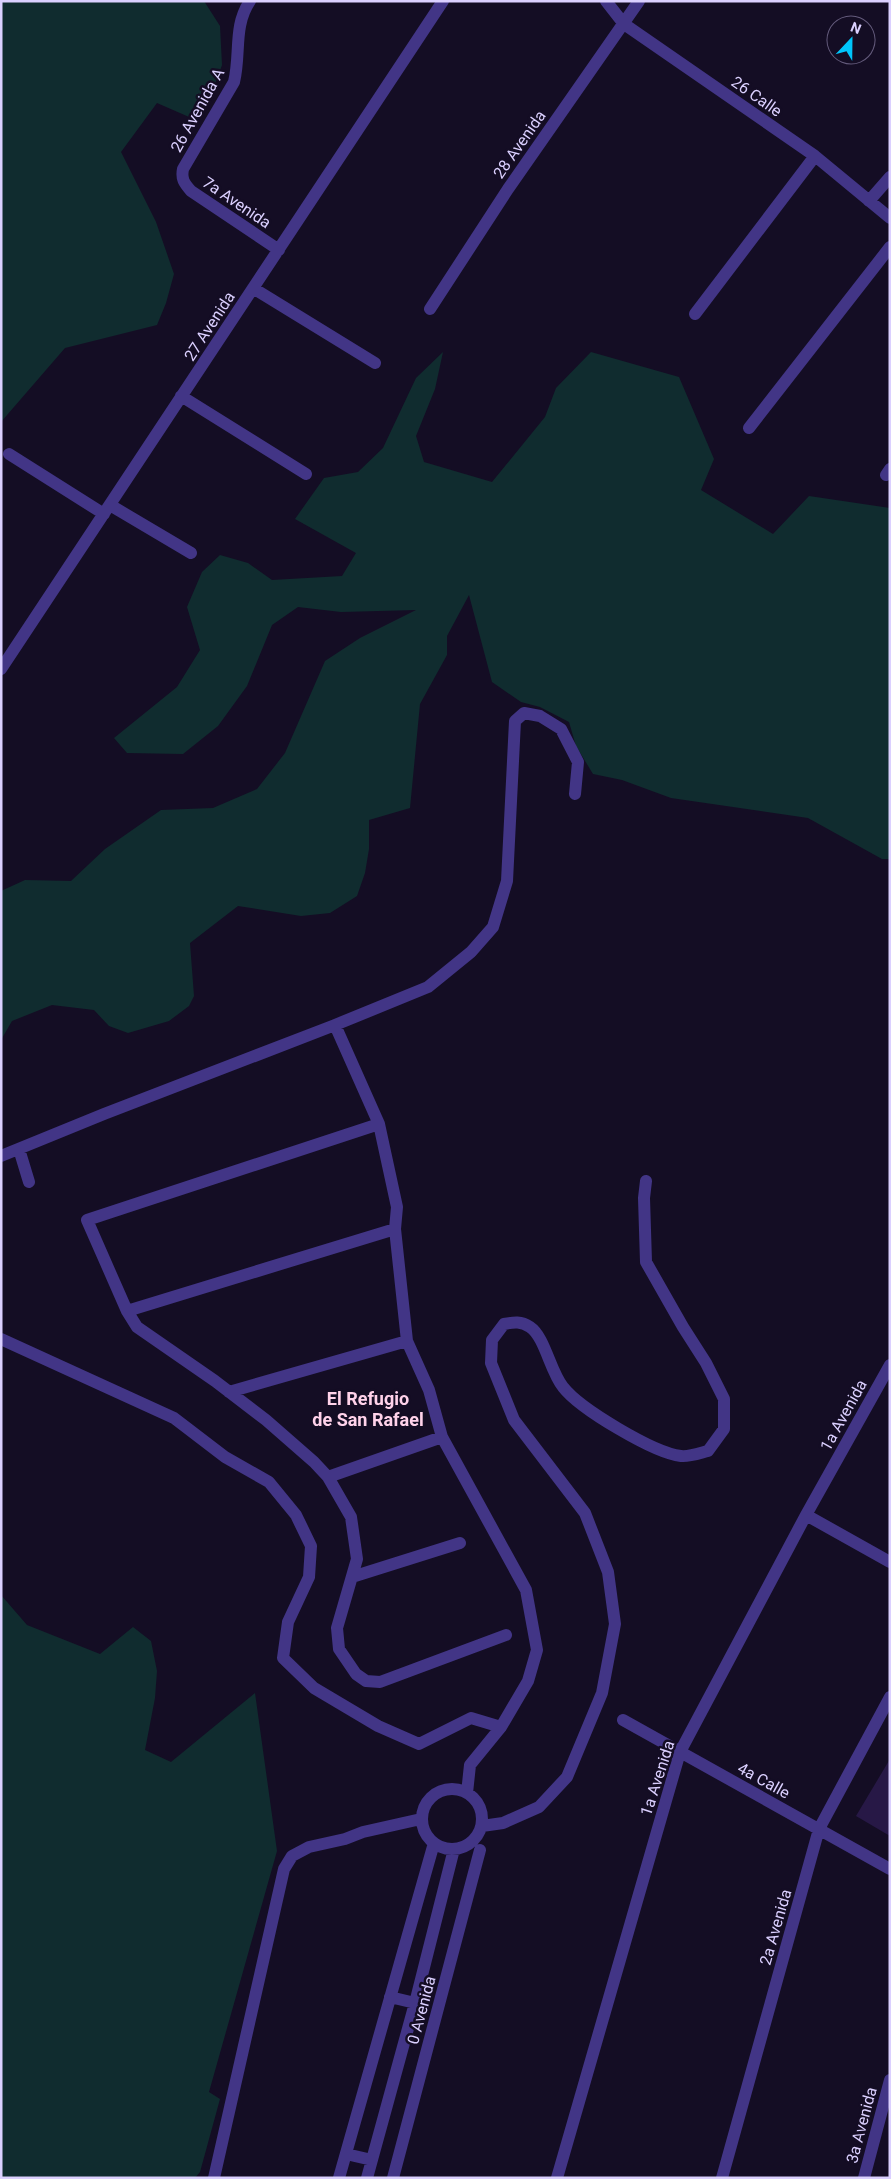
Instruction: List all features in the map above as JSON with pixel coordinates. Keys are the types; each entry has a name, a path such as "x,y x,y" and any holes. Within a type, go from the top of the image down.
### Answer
{"street":[{"name":"26 Avenida A","path":"181,177 183,169 234,82 237,72 238,28 250,1"},
{"name":"27 Avenida","path":"1,668 443,1"},
{"name":"26 Calle","path":"606,1 624,24 815,156 889,217"},
{"name":"28 Avenida","path":"430,309 508,189 640,1"},
{"path":"695,314 815,156"},
{"name":"7a Avenida","path":"181,177 184,184 191,191 279,250"},
{"path":"869,201 890,177"},
{"path":"749,428 890,247"},
{"path":"253,288 374,363"},
{"path":"181,396 306,474"},
{"path":"9,454 191,553"},
{"path":"1,1156 428,987 471,952 493,927 507,881 515,721 524,713 540,716 561,729 578,762 575,794"},
{"path":"335,1025 379,1124 397,1208 395,1230 407,1341 428,1390 442,1437 526,1590 537,1650 528,1682 501,1727 470,1764 467,1793"},
{"path":"379,1124 87,1220 127,1312 137,1327 266,1420 314,1462 328,1477 351,1516 357,1558 336,1628 340,1649 356,1674 366,1681 380,1682 506,1635"},
{"path":"19,1149 29,1182"},
{"path":"482,1826 503,1823 539,1807 567,1777 602,1694 615,1624 608,1572 585,1513 514,1420 491,1364 492,1340 504,1324 517,1321 530,1327 539,1337 563,1387 589,1409 651,1446 682,1456 708,1451 724,1430 724,1399 706,1363 682,1327 646,1262 644,1198 646,1181"},
{"path":"127,1312 395,1230"},
{"path":"1,1339 174,1418 225,1457 269,1482 296,1515 310,1546 309,1577 288,1622 283,1658 314,1688 378,1726 419,1744 471,1718 501,1727"},
{"path":"229,1392 407,1341"},
{"name":"1a Avenida","path":"557,2178 680,1752 806,1515 890,1365"},
{"path":"328,1477 442,1437"},
{"path":"806,1515 890,1562"},
{"path":"352,1577 460,1543"},
{"name":"2a Avenida","path":"722,2178 820,1829 890,1697"},
{"name":"4a Calle","path":"623,1720 890,1869"},
{"path":"455,1789 467,1793 477,1802 482,1813 482,1826 476,1838 466,1846 454,1849 443,1848 434,1843 425,1833 421,1819 431,1798 442,1791 455,1789"},
{"path":"214,2178 284,1869 292,1856 309,1848 345,1839 363,1832 421,1819"},
{"path":"339,2178 434,1843"},
{"path":"367,2178 415,2003 454,1849"},
{"name":"0 Avenida","path":"393,2178 480,1850"},
{"path":"408,1935 431,1941"},
{"path":"390,1997 415,2003"},
{"name":"3a Avenida","path":"864,2178 890,2080"},
{"path":"346,2154 372,2160"}],"green space":[{"path":"1,1 204,1 220,26 222,65 210,98 196,120 157,103 121,152 156,222 174,274 166,303 157,325 65,348 1,422"},
{"path":"443,352 435,389 416,436 424,462 492,482 545,417 556,388 591,352 679,377 714,459 701,490 773,534 809,496 890,508 890,859 882,859 808,818 671,798 622,780 593,774 576,746 569,722 540,707 521,702 492,682 469,595 447,636 447,655 420,704 410,808 369,820 369,849 365,873 357,896 330,913 301,916 238,906 190,943 194,996 189,1006 169,1021 128,1033 109,1026 94,1010 52,1005 12,1021 1,1040 1,891 25,880 71,881 105,849 161,810 213,808 257,789 285,753 325,661 360,638 416,610 341,612 298,607 272,625 247,686 218,726 183,754 127,753 114,738 177,687 200,650 187,607 202,572 220,555 248,563 272,580 342,576 356,553 295,519 324,478 358,472 383,448 416,378"},
{"path":"1,1595 27,1625 100,1654 133,1627 151,1641 157,1671 155,1698 145,1750 171,1762 255,1693 277,1851 209,2092 220,2099 200,2172 195,2178 1,2178"}],"building":[{"path":"890,1759 890,1836 856,1816"}],"district":[{"name":"El Refugio de San Rafael","path":"368,1409"}]}
